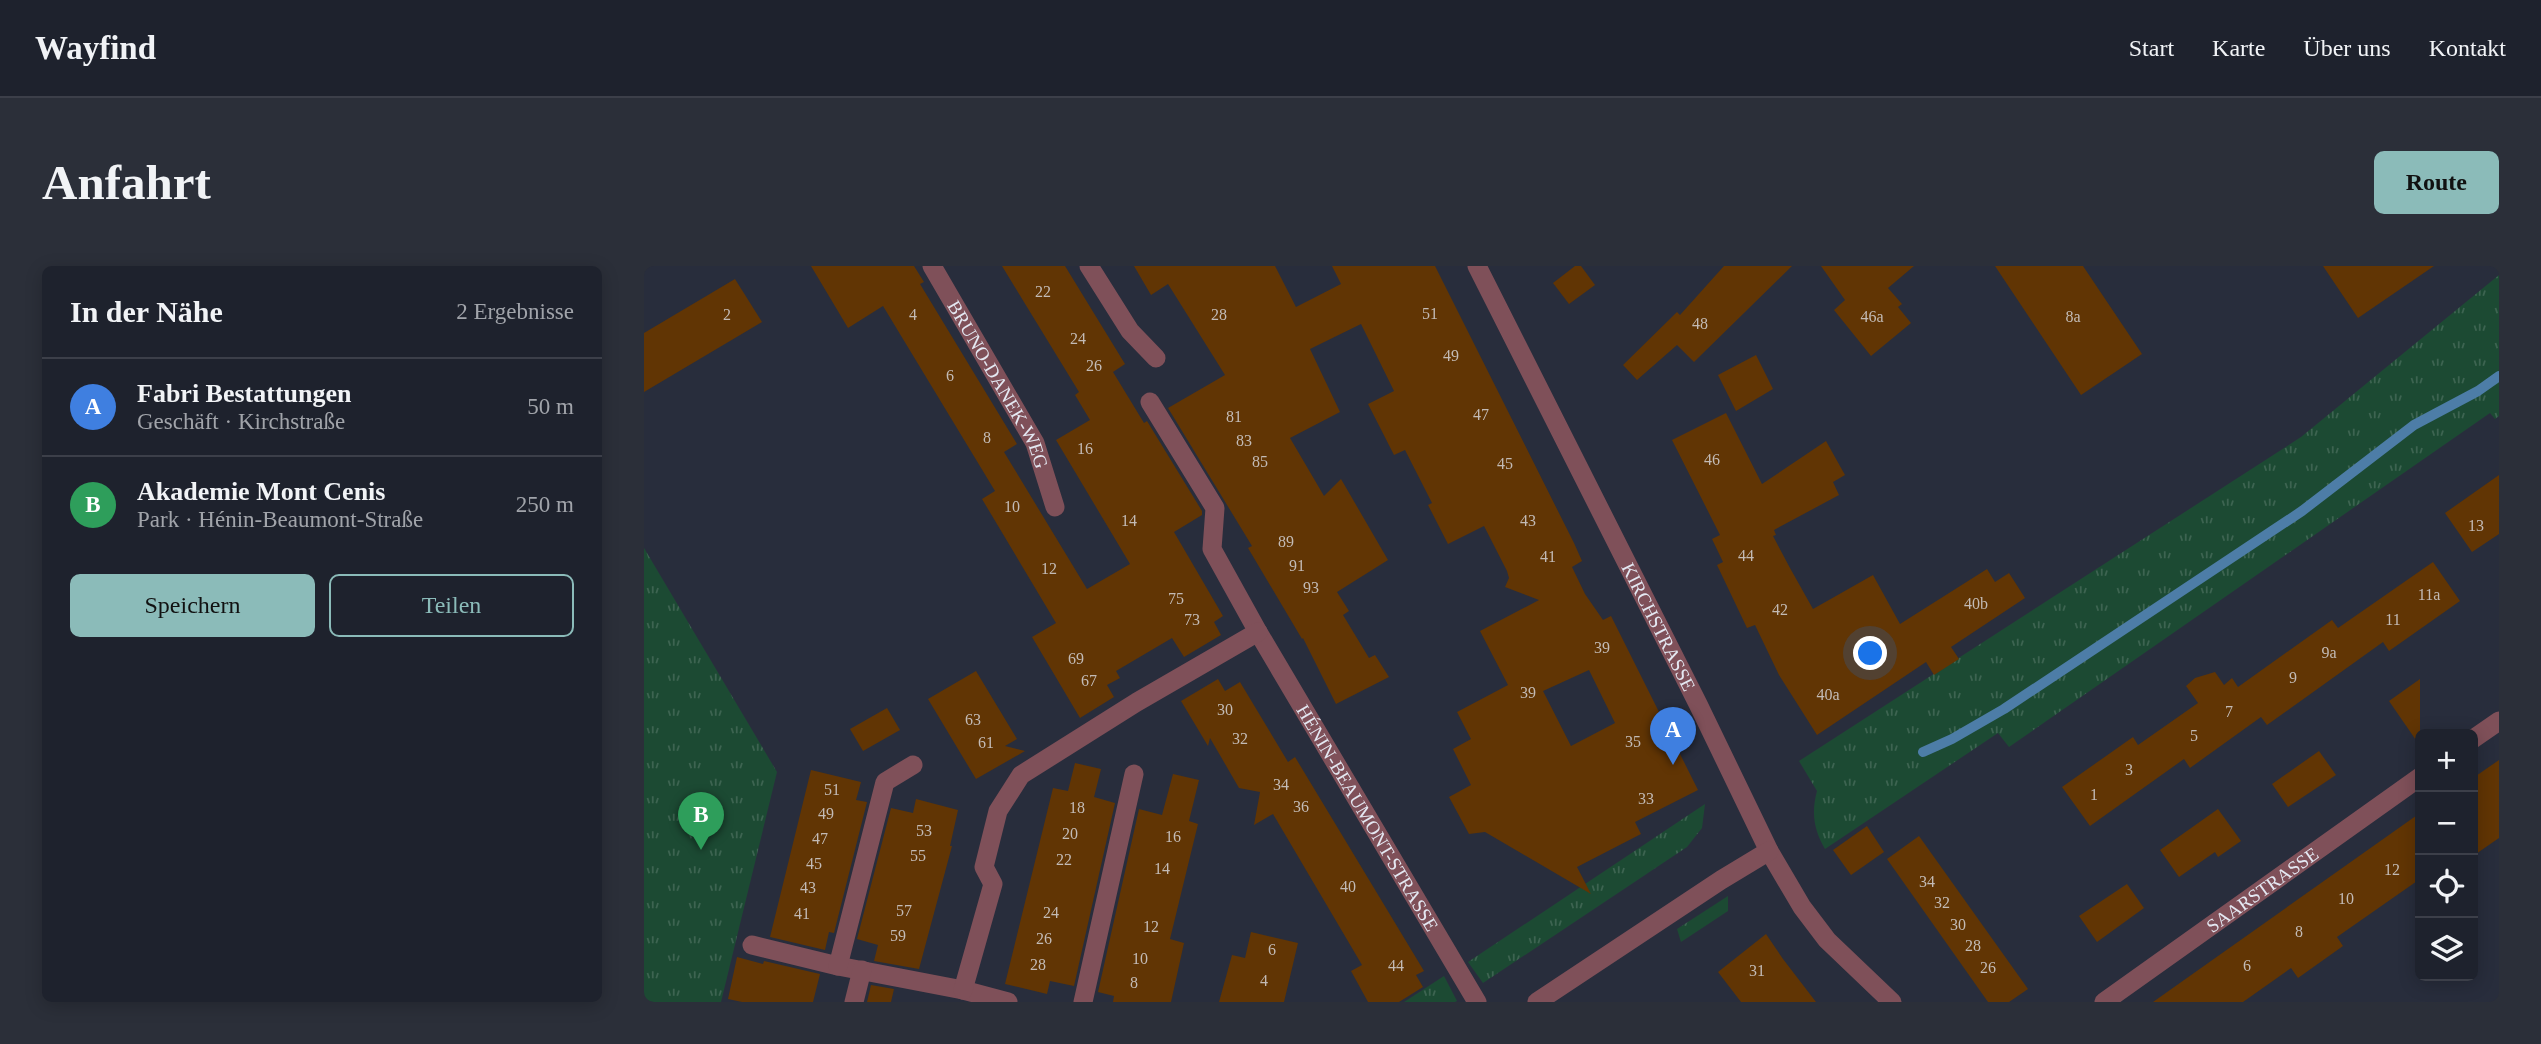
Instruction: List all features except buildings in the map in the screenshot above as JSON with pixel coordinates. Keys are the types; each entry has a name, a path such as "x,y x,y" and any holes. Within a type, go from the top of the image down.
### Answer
{"street":[{"name":"BRUNO-DANEK-WEG","path":"932,266 1035,443 1055,507"},
{"path":"1089,266 1130,331 1156,358"},
{"name":"KIRCHSTRASSE","path":"1477,266 1698,704 1769,851 1802,907 1827,940 1892,1002"},
{"name":"HÉNIN-BEAUMONT-STRASSE","path":"1150,402 1216,508 1212,550 1477,1002"},
{"path":"963,990 993,884 984,867 998,811 1021,775 1137,702 1258,632"},
{"path":"2478,736 2499,721"},
{"path":"838,966 885,782 913,765"},
{"path":"1083,1002 1134,774"},
{"name":"SAARSTRASSE","path":"2104,1002 2415,781"},
{"path":"1537,1002 1769,851"},
{"path":"752,945 1008,1002"},
{"path":"854,1002 862,970"}],"green space":[{"path":"2499,275 2499,416 2495,419 2490,413 2009,747 1998,733 1825,849 1815,821 1817,791 1799,761 2301,437"},
{"path":"644,548 777,772 721,1002 644,1002"},
{"path":"1705,804 1702,828 1687,847 1483,983 1468,962"},
{"path":"1728,896 1728,911 1681,942 1677,929"},
{"path":"1444,976 1457,1001 1404,1002"}],"waterway":[{"path":"1923,752 1952,739 2004,709 2302,511 2414,425 2478,391 2499,376"}],"place":[{"name":"Fabri Bestattungen","path":"1673,765"},
{"name":"Akademie Mont Cenis","path":"701,850"}]}
